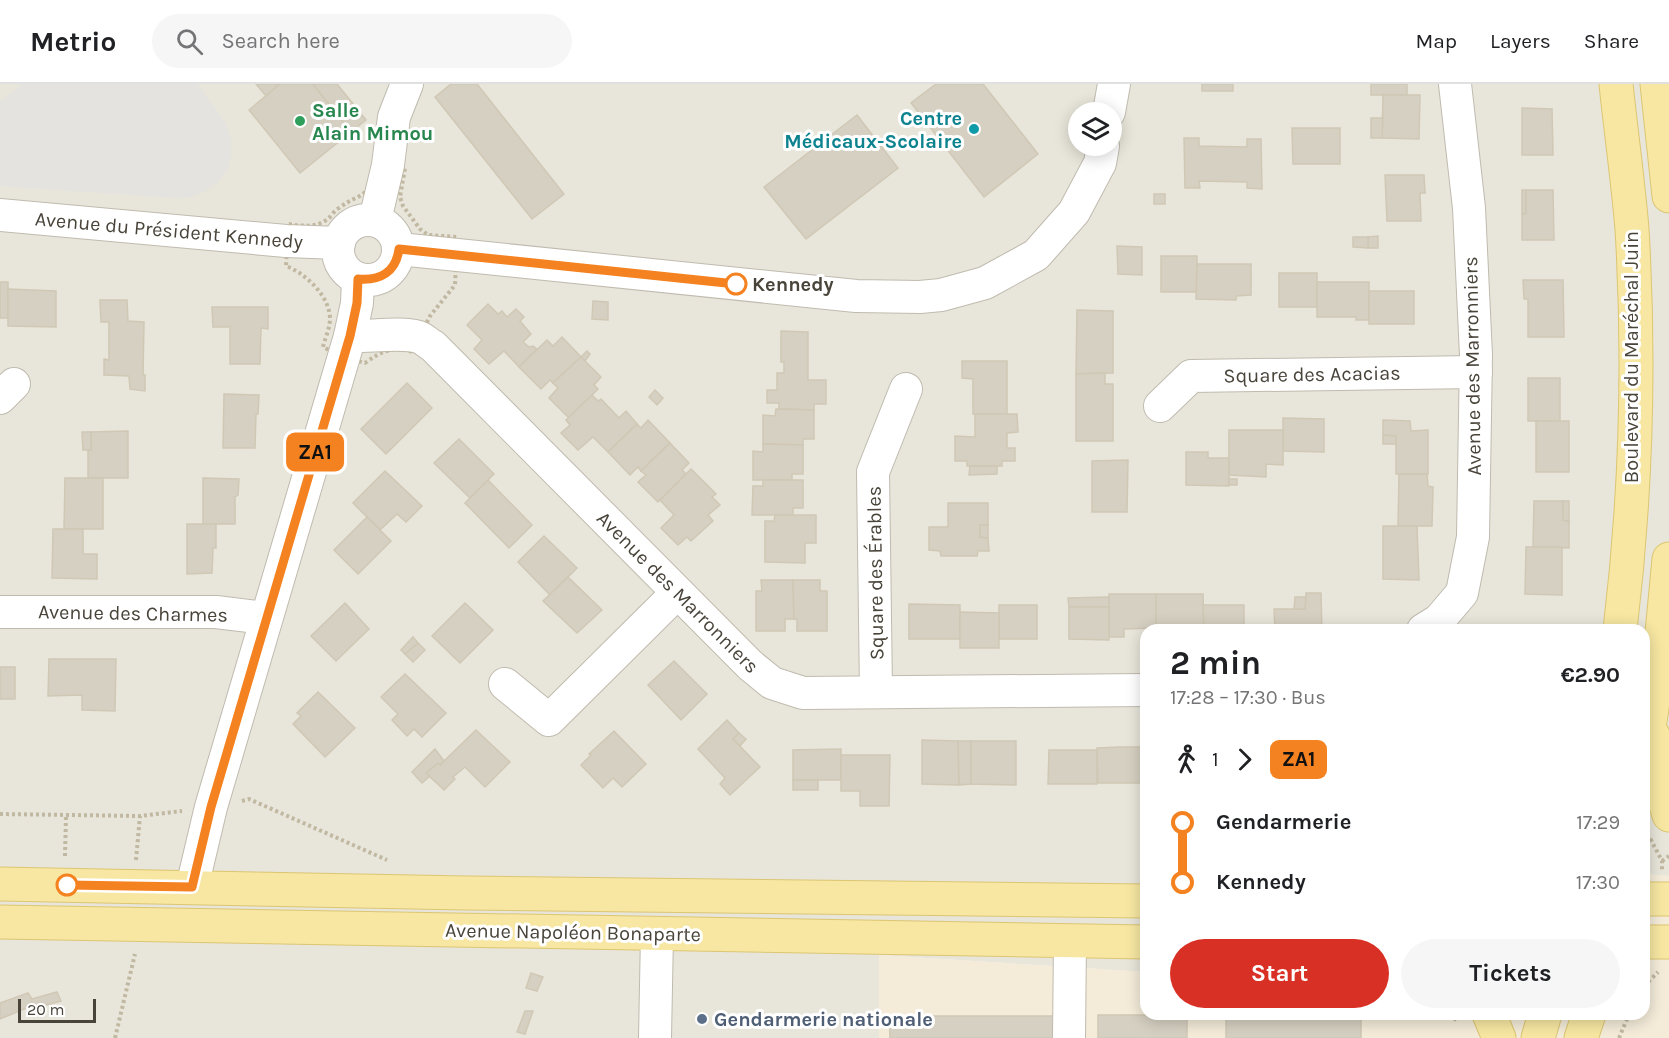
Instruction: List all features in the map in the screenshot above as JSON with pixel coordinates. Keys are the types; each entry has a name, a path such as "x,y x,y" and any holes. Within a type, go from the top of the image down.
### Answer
{"main road":[{"name":"Boulevard du Maréchal Juin","path":"1616,84 1632,228 1635,332 1635,446 1621,624"},
{"path":"1657,84 1669,183"},
{"path":"1650,728 1669,559"},
{"path":"1651,723 1662,792 1669,815"},
{"name":"Avenue Napoléon Bonaparte","path":"0,884 466,893 1140,901"},
{"path":"1650,899 1669,899"},
{"name":"Avenue Napoléon Bonaparte","path":"0,922 1140,942"},
{"path":"1650,942 1669,942"},
{"path":"1476,1020 1499,1038"},
{"path":"1539,1038 1544,1020"},
{"path":"1581,1038 1587,1020"}],"street":[{"path":"375,220 388,165 394,117 407,84"},
{"path":"1111,102 1114,84"},
{"name":"Avenue des Marronniers","path":"1433,624 1439,620 1462,592 1473,537 1476,372 1469,208 1455,84"},
{"path":"399,249 856,297 941,295 985,283 1036,255 1074,212 1100,163 1101,156"},
{"name":"Avenue du Président Kennedy","path":"0,215 286,241 339,243"},
{"path":"375,220 392,230 399,249 394,266 387,273 371,280 358,279 346,270 341,262 339,243 344,231 357,221 375,220"},
{"path":"192,887 211,807 350,336 357,303 358,279"},
{"name":"Avenue des Marronniers","path":"350,336 400,334 420,337 432,346 677,593 750,665 772,683 803,693 1140,690"},
{"name":"Square des Acacias","path":"1160,406 1191,376 1476,372"},
{"name":"Square des Érables","path":"876,691 873,472 906,389"},
{"path":"505,684 549,720 677,593"},
{"name":"Avenue des Charmes","path":"0,612 216,612 266,618"},
{"path":"655,1038 657,934"},
{"path":"1069,1038 1070,941"}],"path":[{"path":"64,860 66,815"},
{"path":"1662,861 1669,856"},
{"path":"115,1038 135,951"},
{"path":"1619,1038 1626,1020"}],"shaded area":[{"path":"0,84 1669,84 1669,876 1650,874 1650,624 1140,624 1140,972 879,955 879,1038 0,1038"},
{"path":"23,84 197,84 225,122 231,138 228,169 218,182 206,191 191,197 177,198 0,186 0,102"},
{"path":"1650,874 1669,876 1669,1038 879,1038 879,955 1140,972 1140,1020 1650,1020"}],"building":[{"path":"256,84 280,84 266,96"},
{"name":"Salle Alain Mimou","path":"280,84 313,84 351,132 300,173 249,110"},
{"path":"313,84 337,84 366,120 351,132"},
{"path":"451,84 477,84 564,194 532,219 435,97"},
{"name":"Centre Médicaux-Scolaire","path":"936,84 983,84 1038,154 984,197 911,103"},
{"path":"1202,84 1233,84 1233,91 1202,91"},
{"path":"1371,84 1407,84 1407,95 1371,95"},
{"path":"1383,95 1420,95 1419,139 1382,138"},
{"path":"1522,108 1552,109 1553,155 1522,155"},
{"path":"857,115 898,168 806,239 764,187"},
{"path":"1371,118 1383,118 1382,138 1371,138"},
{"path":"1292,128 1340,128 1340,164 1293,164"},
{"path":"1184,138 1199,138 1199,146 1247,147 1247,139 1261,139 1262,189 1247,188 1247,182 1199,181 1200,188 1185,188"},
{"path":"1385,175 1424,175 1425,193 1420,193 1421,221 1387,221"},
{"path":"1522,190 1526,190 1526,214 1522,214"},
{"path":"1526,190 1553,190 1554,240 1522,240 1522,214 1526,214"},
{"path":"1154,194 1165,194 1165,204 1154,204"},
{"path":"1378,236 1378,248 1368,248 1368,237"},
{"path":"1353,237 1368,237 1368,248 1353,247"},
{"path":"1117,246 1142,247 1142,275 1118,274"},
{"path":"1161,256 1197,256 1197,292 1161,292"},
{"path":"1197,264 1251,264 1251,295 1236,296 1236,300 1196,299"},
{"path":"1279,273 1317,273 1317,307 1279,307"},
{"path":"1523,280 1563,280 1564,337 1528,337 1528,299 1524,299"},
{"path":"0,282 8,282 8,318 0,318"},
{"path":"1317,282 1369,282 1369,320 1356,320 1356,317 1317,317"},
{"path":"8,289 56,291 56,327 8,326"},
{"path":"1369,291 1414,291 1414,324 1369,324"},
{"path":"100,300 127,300 128,321 144,322 145,391 130,389 129,376 104,375 104,359 109,360 109,322 101,322"},
{"path":"593,301 608,302 608,320 592,319"},
{"path":"488,304 498,314 502,311 507,317 516,309 524,317 520,321 531,334 523,342 537,349 519,367 504,351 489,364 474,349 482,340 467,325"},
{"path":"212,307 268,307 268,329 261,328 260,364 230,364 230,327 213,327"},
{"path":"1077,310 1113,311 1113,373 1076,374"},
{"path":"781,331 808,332 808,380 826,380 826,404 814,404 814,410 779,409 779,403 767,403 767,390 777,390 777,373 784,373 784,362 781,362"},
{"path":"562,337 581,357 553,383 550,380 541,389 519,367 547,340 553,346"},
{"path":"587,351 590,354 585,361 581,357"},
{"path":"581,357 601,377 594,385 598,389 569,418 549,398 558,388 553,383"},
{"path":"962,361 1007,361 1007,415 973,414 973,379 962,378"},
{"path":"1105,373 1105,384 1113,384 1113,441 1076,441 1076,374"},
{"path":"1528,378 1560,378 1560,421 1528,421"},
{"path":"407,383 432,408 386,454 361,429"},
{"path":"655,390 663,398 657,405 649,397"},
{"path":"224,394 259,395 255,448 223,448"},
{"path":"592,395 598,401 601,399 619,418 626,411 637,424 608,452 593,437 578,450 561,433 570,425 566,420"},
{"path":"776,409 814,410 814,439 803,439 803,445 763,444 763,415 775,416"},
{"path":"975,414 1017,414 1018,432 1007,433 1007,448 1015,448 1015,461 1002,461 1002,466 967,466 967,461 955,461 955,436 975,437"},
{"path":"1283,418 1324,419 1324,452 1283,451"},
{"path":"648,420 670,443 641,471 638,467 630,475 608,452 637,424 641,428"},
{"path":"1383,420 1410,421 1411,431 1428,430 1428,474 1396,474 1396,436 1383,435"},
{"path":"1536,421 1569,421 1569,472 1536,472"},
{"path":"1229,430 1283,430 1283,465 1266,464 1266,477 1229,475"},
{"path":"128,431 128,478 88,478 88,450 91,450 91,432"},
{"path":"82,432 91,432 91,450 83,450"},
{"path":"1383,435 1396,436 1396,444 1383,444"},
{"path":"459,439 494,474 470,498 434,463"},
{"path":"670,443 689,463 682,470 686,474 658,502 638,482 646,475 641,471"},
{"path":"763,444 803,445 803,474 792,474 792,480 753,480 753,451 763,452"},
{"path":"1186,452 1208,452 1208,458 1229,458 1229,486 1186,485"},
{"path":"1128,460 1127,512 1092,512 1092,461"},
{"path":"970,466 997,466 997,474 969,475"},
{"path":"691,469 716,494 712,497 720,505 708,515 713,521 691,541 687,537 678,545 661,528 674,515 660,500"},
{"path":"385,471 422,506 406,522 397,514 380,530 353,503"},
{"path":"1399,474 1427,474 1428,486 1433,487 1432,526 1398,526"},
{"path":"65,478 103,478 103,529 64,529"},
{"path":"203,478 239,479 238,495 235,497 235,524 203,524"},
{"path":"1229,479 1237,479 1237,485 1229,485"},
{"path":"488,480 532,525 509,548 465,503"},
{"path":"763,480 803,480 803,508 793,508 793,515 752,515 753,486 763,486"},
{"path":"1534,501 1563,501 1563,520 1569,521 1569,548 1533,547"},
{"path":"1563,501 1569,501 1569,521 1563,520"},
{"path":"948,503 988,503 988,525 980,525 980,537 988,538 989,551 978,551 977,556 941,556 940,551 929,550 929,527 948,527"},
{"path":"775,515 816,515 816,543 805,543 805,563 765,562 765,521 774,521"},
{"path":"367,517 391,541 358,574 334,550"},
{"path":"187,524 216,524 216,548 213,548 212,573 187,574"},
{"path":"980,525 988,525 988,538 980,537"},
{"path":"1383,526 1417,526 1419,580 1383,579"},
{"path":"53,529 83,529 83,554 97,554 97,579 52,578"},
{"path":"544,536 577,568 550,595 518,562"},
{"path":"1526,547 1562,547 1562,595 1525,594"},
{"path":"568,577 602,610 577,633 543,601"},
{"path":"761,580 793,580 794,619 785,619 785,631 756,631 756,591 762,591"},
{"path":"793,580 820,580 820,591 827,591 827,631 797,631 797,619 794,619"},
{"path":"1306,593 1321,593 1322,624 1275,624 1274,609 1305,609"},
{"path":"1109,594 1156,594 1156,624 1140,624 1140,628 1124,629 1124,637 1109,637"},
{"path":"1156,594 1203,594 1204,624 1156,624"},
{"path":"1109,597 1109,607 1069,607 1068,598"},
{"path":"1295,597 1306,597 1305,609 1294,609"},
{"path":"345,603 369,629 336,661 311,636"},
{"path":"465,603 493,630 460,663 432,636"},
{"path":"909,604 960,605 960,639 909,639"},
{"path":"999,605 1037,605 1037,639 999,639"},
{"path":"1203,605 1244,605 1244,624 1204,624"},
{"path":"1069,607 1109,607 1109,640 1069,639"},
{"path":"960,612 999,613 999,648 960,648"},
{"path":"413,637 418,643 405,654 401,650"},
{"path":"418,643 425,650 413,662 405,654"},
{"path":"49,659 116,659 115,711 82,710 82,695 48,696"},
{"path":"674,661 707,694 681,720 648,685"},
{"path":"0,667 15,667 15,699 0,699"},
{"path":"405,674 446,713 422,737 414,729 407,736 392,720 398,714 381,697"},
{"path":"318,692 355,728 325,757 293,724 301,716 297,713"},
{"path":"727,720 739,733 733,739 760,767 730,795 720,784 725,778 698,749"},
{"path":"476,730 510,762 485,787 465,767 453,777 455,779 444,790 426,773 438,763 440,765"},
{"path":"614,731 646,764 622,787 613,778 603,788 581,765 591,755 589,754"},
{"path":"739,733 746,739 740,746 733,739"},
{"path":"922,740 958,741 959,785 922,784"},
{"path":"958,741 971,741 971,784 959,785"},
{"path":"971,741 1016,741 1016,785 971,784"},
{"path":"1140,747 1140,783 1098,783 1097,748"},
{"path":"435,749 444,761 426,773 430,776 422,783 412,772"},
{"path":"841,749 841,780 793,780 793,750"},
{"path":"1049,750 1097,750 1097,784 1048,784"},
{"path":"841,755 890,755 889,806 860,806 860,791 841,791"},
{"path":"793,780 818,780 818,790 793,790"},
{"path":"531,973 543,977 537,991 526,988"},
{"path":"57,992 61,1001 35,1008 34,1005 0,1019 0,1003 28,993 32,999"},
{"path":"525,1011 533,1011 525,1034 517,1032"},
{"path":"1098,1015 1140,1015 1140,1020 1187,1020 1187,1038 1098,1038"},
{"path":"889,1016 1058,1016 1058,1038 890,1038"},
{"path":"1226,1020 1361,1020 1361,1038 1226,1038"}],"bus line":[{"name":"ZA1","path":"67,885 192,887 211,807 350,336 357,303 358,279 371,280 387,273 394,266 399,249 736,284"}],"place":[{"name":"Salle Alain Mimou","path":"300,121"},
{"name":"Centre Médicaux-Scolaire","path":"974,129"},
{"name":"Kennedy","path":"736,284"},
{"name":"Gendarmerie nationale","path":"702,1019"}]}
